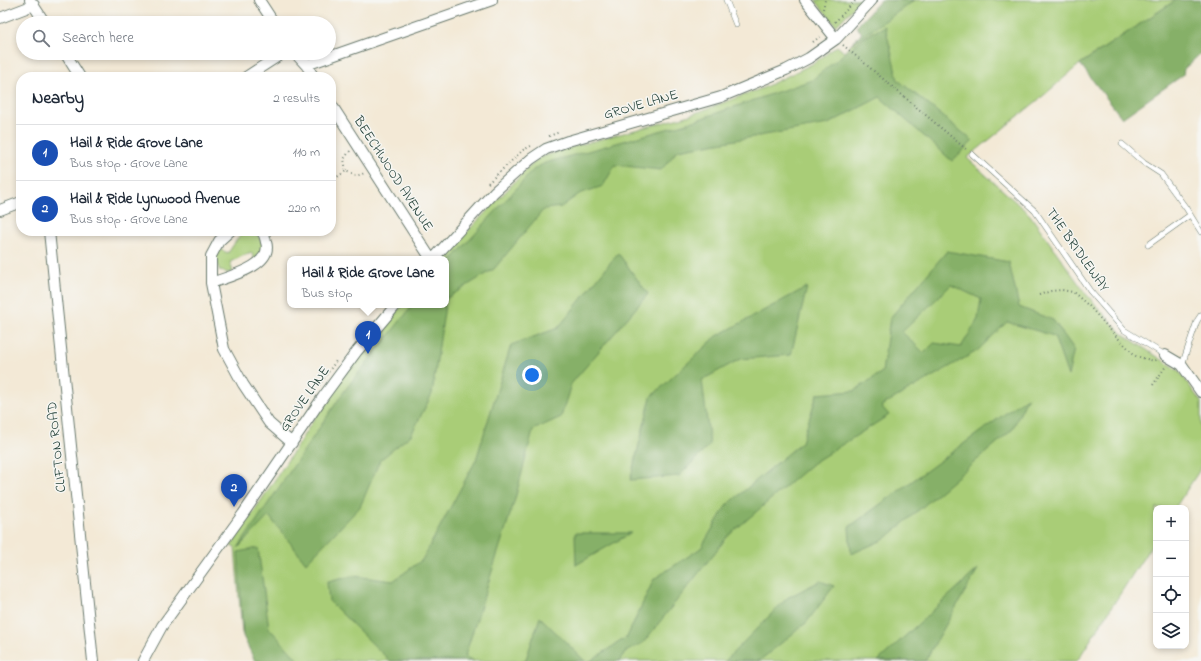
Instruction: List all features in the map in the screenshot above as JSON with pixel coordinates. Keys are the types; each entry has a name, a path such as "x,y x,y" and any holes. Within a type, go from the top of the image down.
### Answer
{"street":[{"path":"259,0 269,16"},
{"path":"336,55 492,0"},
{"path":"804,0 836,39"},
{"name":"GROVE LANE","path":"435,256 494,192 531,159 546,149 575,139 721,97 786,70 809,58 836,39 872,0"},
{"path":"0,18 32,3 40,16"},
{"path":"69,60 77,72"},
{"path":"254,72 272,60"},
{"path":"301,60 311,72"},
{"path":"306,65 320,60"},
{"name":"BEECHWOOD AVENUE","path":"336,112 430,256"},
{"path":"0,210 16,204"},
{"name":"CLIFTON ROAD","path":"50,236 93,661"},
{"path":"224,236 218,241 211,256 211,283 224,349 243,384 268,422 292,443"},
{"path":"211,283 246,270 263,259 267,246 265,236"},
{"name":"GROVE LANE","path":"143,661 162,626 243,514 336,380 357,351 393,308"},
{"path":"1168,357 1182,365 1201,392"}],"lane":[{"path":"726,0 736,25"},
{"path":"1122,144 1144,163 1161,174 1201,232"},
{"name":"THE BRIDLEWAY","path":"972,154 1035,211 1090,291 1124,330 1168,357"},
{"path":"1148,245 1190,215"},
{"path":"1182,365 1197,321 1201,315"}],"path":[{"path":"828,30 856,0"},
{"path":"836,39 972,154"},
{"path":"358,146 347,154 344,159 346,171 356,176 362,175 373,168"},
{"path":"336,178 346,171"},
{"path":"1039,296 1051,291 1062,290 1072,292 1089,306 1136,356 1154,361 1168,357"},
{"path":"1153,385 1168,357"}],"green space":[{"path":"815,0 861,0 836,26"},
{"path":"881,0 915,0 850,45 862,33 856,27"},
{"path":"892,0 1176,0 1080,64 967,158 1030,215 1086,294 1121,333 1179,371 1201,402 1201,468 1177,505 1153,505 1153,543 1077,661 258,661 242,633 235,548 231,546 337,382 399,308 449,308 449,256 444,256 539,158 564,149 687,116 763,88 814,63 837,46 844,52"},
{"path":"1176,0 1201,0 1201,53 1184,69 1183,75 1122,118 1080,64"},
{"path":"885,26 898,80 973,141 952,161 880,97 828,124 678,150 661,170 615,165 603,186 579,194 561,207 544,209 494,269 449,297 449,263 534,169 545,163 688,123 812,80 863,38"},
{"path":"239,236 258,236 262,242 261,252 255,260 251,252 230,262 233,272 229,273 220,271 216,260 219,249 228,253"},
{"path":"947,251 1009,262 1019,307 1053,320 1074,349 1068,376 1054,336 1007,322 977,351 881,406 889,415 813,463 728,536 643,643 625,652 619,661 590,661 627,637 654,579 701,548 726,506 802,442 817,394 854,391 882,372 890,318","holes":["951,285 981,299 978,319 961,347 934,343 924,353 902,332"]},
{"path":"618,253 648,294 571,384 561,417 533,430 515,499 465,656 473,661 390,661 329,601 327,582 354,576 393,581 422,560 476,460 511,345 558,328"},
{"path":"807,287 791,355 740,359 702,380 710,445 679,476 630,480 651,397 717,336"},
{"path":"411,308 445,308 432,394 411,435 380,460 360,507 306,563 269,516 238,548 345,390"},
{"path":"1028,397 1012,430 885,539 851,554 849,527"},
{"path":"575,533 631,533 576,565"},
{"path":"258,548 269,628 299,661 255,661 243,636 238,552"},
{"path":"978,569 925,661 878,661"},
{"path":"820,581 834,586 806,623 759,661 725,661 787,598"},
{"path":"540,617 585,661 521,661 526,659"}],"place":[{"name":"Hail & Ride Grove Lane","path":"368,354"},
{"name":"Hail & Ride Lynwood Avenue","path":"234,507"}]}
